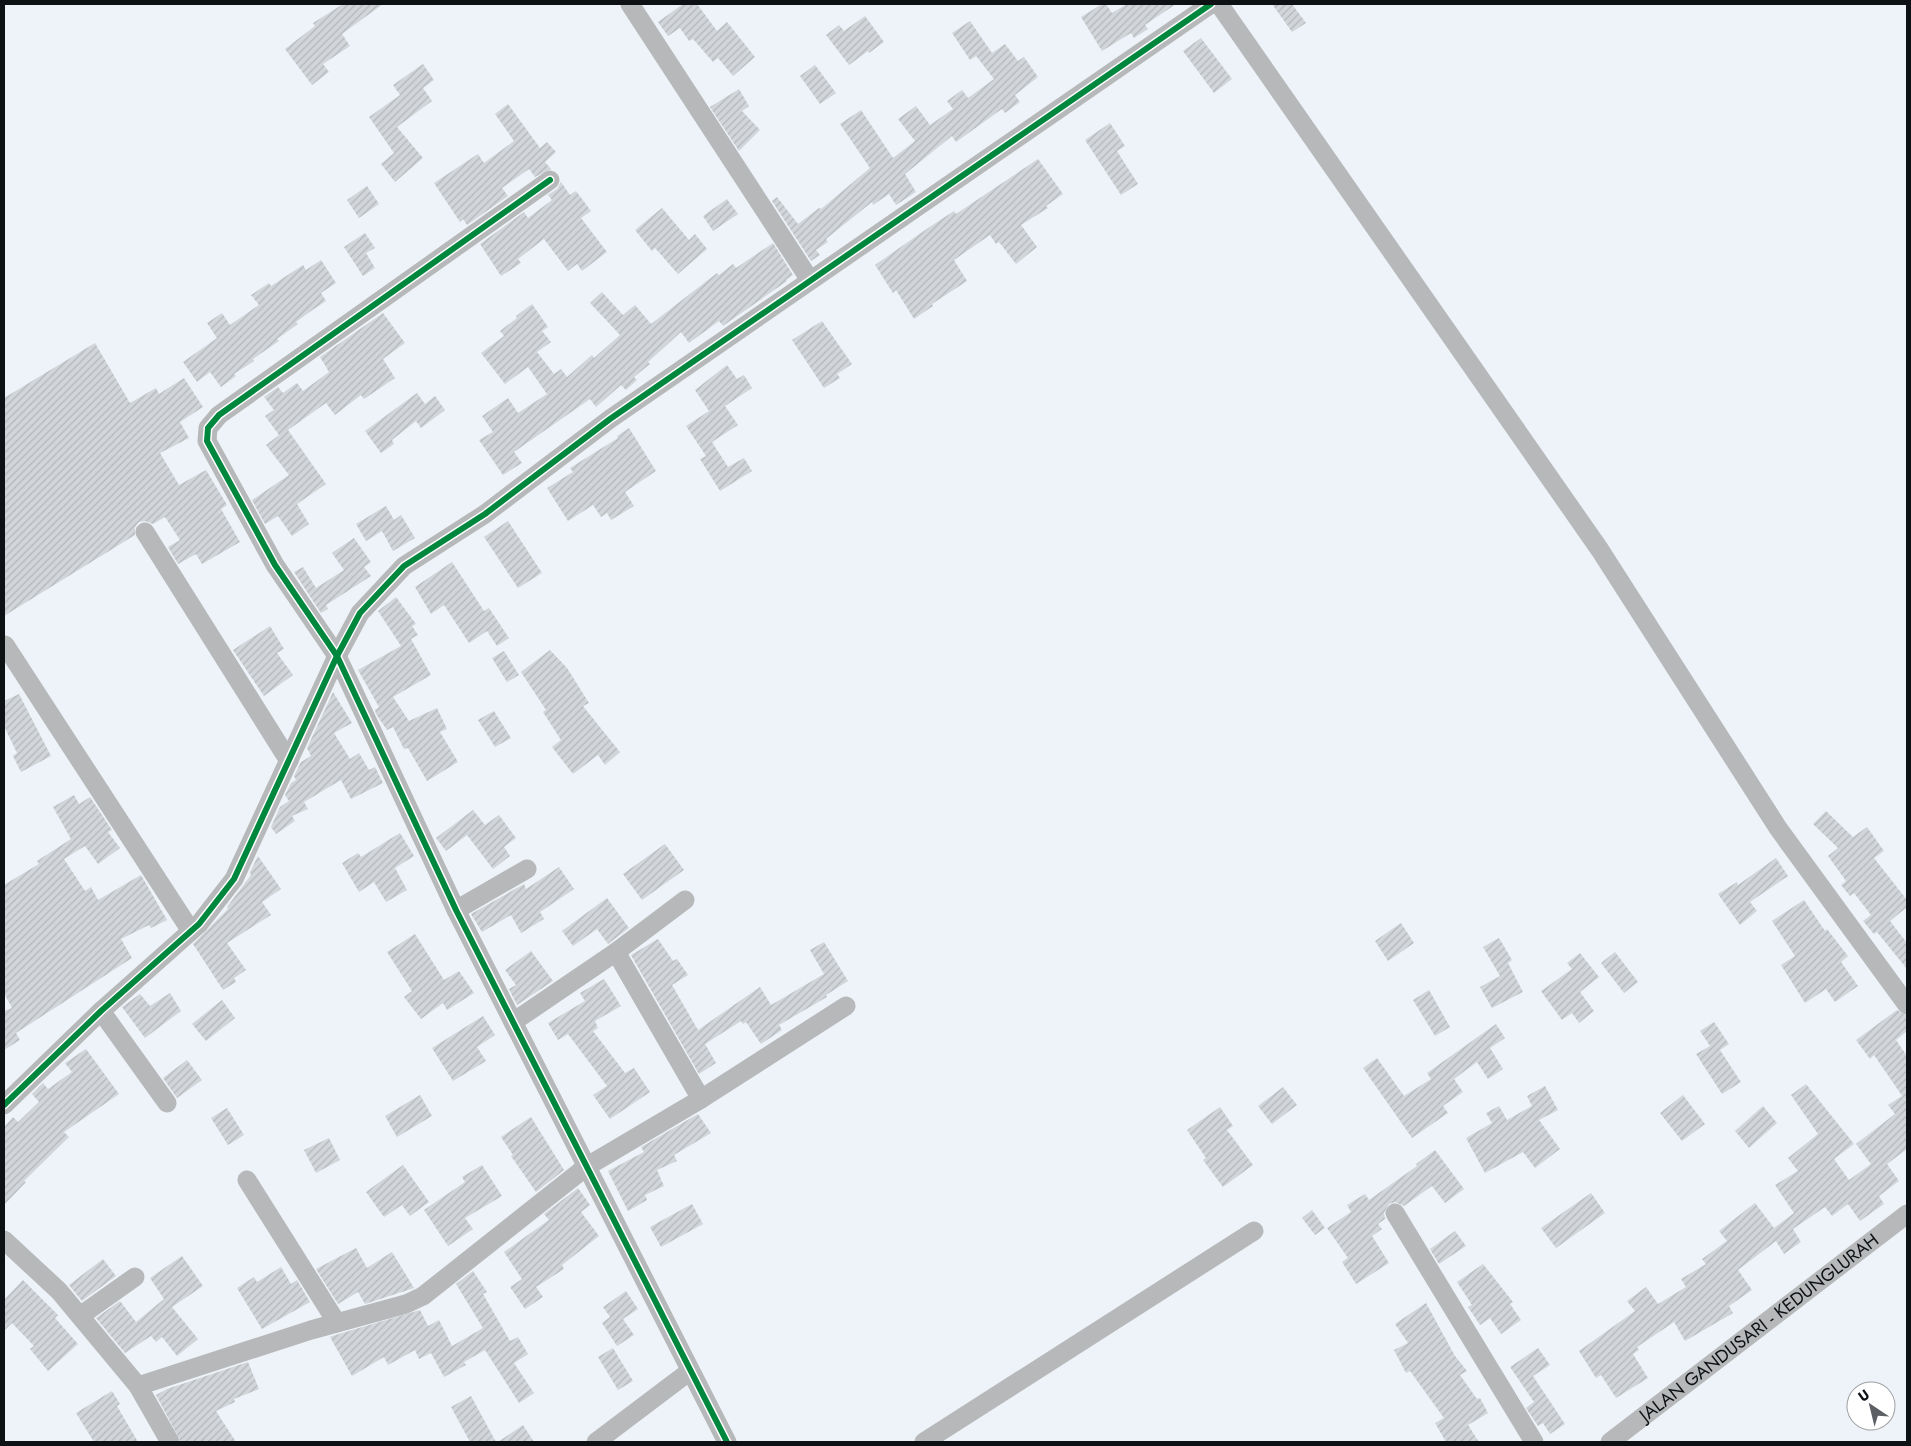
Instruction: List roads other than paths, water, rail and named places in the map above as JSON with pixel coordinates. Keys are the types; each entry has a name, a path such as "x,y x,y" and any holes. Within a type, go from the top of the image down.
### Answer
{"street":[{"path":"630,4 810,280"},
{"path":"4,1105 101,1011 191,931 234,879 337,656 360,613 404,566 485,514 610,418 1212,4"},
{"path":"1218,4 1600,550 1778,828 1907,1005"},
{"path":"550,180 219,415 208,428 207,441 275,565 337,656 456,910 727,1442"},
{"path":"145,532 289,761"},
{"path":"5,645 191,931"},
{"path":"456,910 527,869"},
{"path":"513,1022 616,952 685,900"},
{"path":"616,952 701,1099"},
{"path":"138,1386 337,1323 406,1304 423,1296 586,1167 701,1099 846,1006"},
{"path":"101,1011 168,1103"},
{"path":"247,1180 337,1323"},
{"path":"1394,1213 1534,1442"},
{"name":"JALAN GANDUSARI - KEDUNGLURAH","path":"1610,1442 1907,1214"},
{"path":"924,1442 1254,1231"},
{"path":"4,1240 36,1267 80,1316 138,1386 170,1442"},
{"path":"80,1316 135,1277"},
{"path":"596,1442 690,1371"}]}
